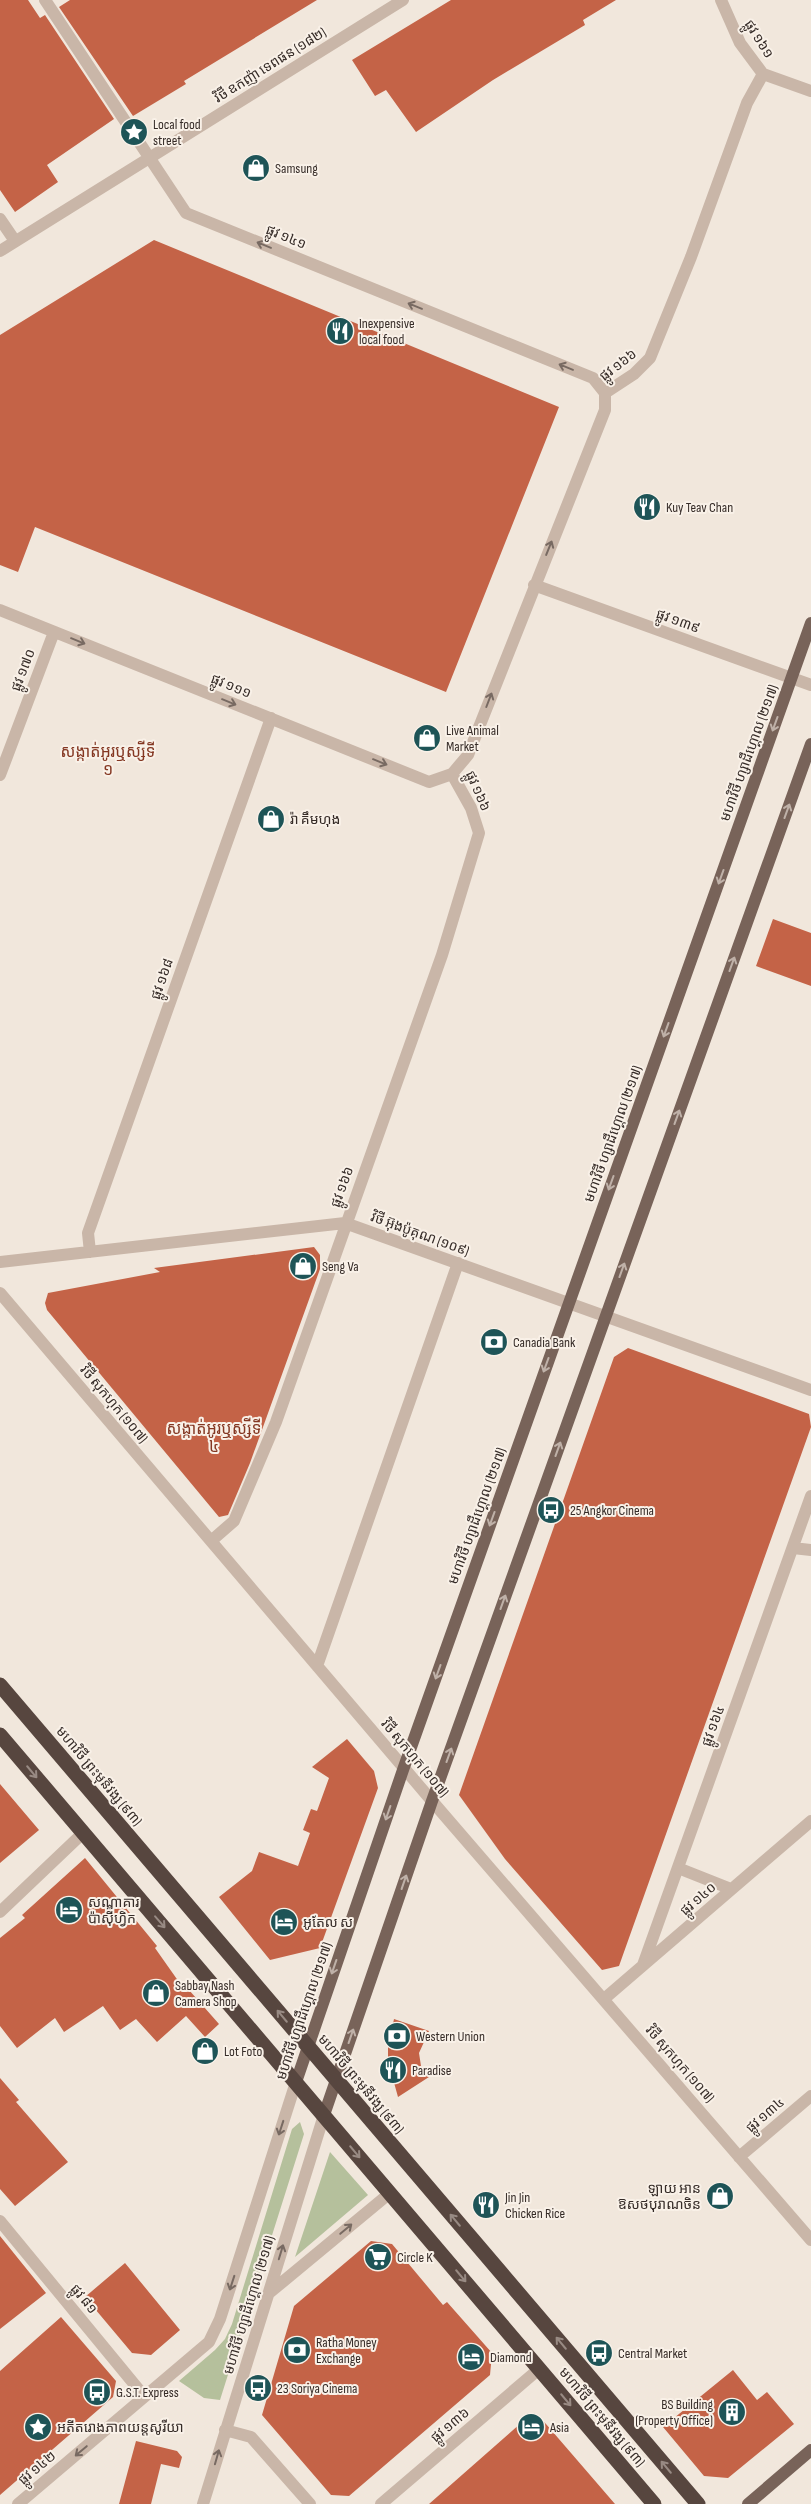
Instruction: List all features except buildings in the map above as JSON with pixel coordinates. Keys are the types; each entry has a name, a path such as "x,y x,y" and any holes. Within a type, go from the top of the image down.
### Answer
{"highway":[{"name":"មហាវិថី ព្រះមុនីវង្ស (៩៣)","path":"0,1685 698,2504"},
{"name":"មហាវិថី ព្រះមុនីវង្ស (៩៣)","path":"0,1735 654,2504"}],"main road":[{"name":"មហាវិថី ហ្សាដឹហ្គោល (២១៧)","path":"296,2082 307,2045 404,1768 811,623"},
{"path":"324,2115 432,1801 811,744"},
{"path":"748,2504 811,2450"}],"street":[{"name":"ផ្លូវ ១៤១","path":"45,0 186,213 593,378 605,393"},
{"name":"វិថី ឧកញ៉ា ទេពផន (១៨២)","path":"0,251 403,0"},
{"name":"ផ្លូវ ១៦១","path":"721,0 740,43 763,74 811,91"},
{"name":"ផ្លូវ ១៦៦","path":"211,1542 234,1521 268,1440 442,955 479,834 472,808 452,774 468,754 605,410 605,393 634,374 650,358 691,257 747,103 763,74"},
{"path":"0,218 15,242"},
{"name":"ផ្លូវ ១៣៩","path":"534,585 811,685"},
{"name":"ផ្លូវ ១១១","path":"0,610 429,782 452,774"},
{"name":"ផ្លូវ ១៧០","path":"0,775 54,632"},
{"name":"ផ្លូវ ១៦៨","path":"90,1252 88,1233 271,718"},
{"name":"វិថី អ៊ុងប៉ូគុណ (១០៩)","path":"0,1262 345,1223 811,1390"},
{"path":"318,1666 458,1263"},
{"name":"វិថី សុកហុក (១០៧)","path":"0,1292 432,1801 811,2240"},
{"name":"ផ្លូវ ១៦៤","path":"643,1965 811,1496"},
{"path":"793,1548 811,1550"},
{"name":"ផ្លូវ ១៤០","path":"604,1999 811,1821"},
{"path":"0,1912 83,1833"},
{"path":"678,1868 731,1890"},
{"name":"មហាវិថី ហ្សាដឹហ្គោល (២១៧)","path":"144,2396 208,2342 216,2331 296,2082"},
{"name":"ផ្លូវ ១៣៤","path":"740,2157 811,2096"},
{"name":"មហាវិថី ហ្សាដឺហ្គោល (២១៧)","path":"203,2504 324,2115"},
{"path":"268,2294 390,2193"},
{"name":"ផ្លូវ ៨១","path":"0,2221 144,2396"},
{"name":"ផ្លូវ ១៣៦","path":"381,2504 539,2369"},
{"name":"ផ្លូវ ១៤២","path":"18,2504 144,2396"},
{"path":"225,2430 251,2437 310,2504"}],"green space":[{"path":"300,2122 304,2134 220,2400 204,2398 179,2381 225,2339 232,2324 292,2129"},
{"path":"330,2152 368,2195 295,2257"}],"place":[{"name":"Local food street","path":"134,132"},
{"name":"Samsung","path":"256,168"},
{"name":"Inexpensive local food","path":"340,331"},
{"name":"Kuy Teav Chan","path":"647,507"},
{"name":"Live Animal Market","path":"427,738"},
{"name":"រ៉ា គឹមហុង","path":"271,819"},
{"name":"Seng Va","path":"303,1266"},
{"name":"Canadia Bank","path":"494,1342"},
{"name":"25 Angkor Cinema","path":"551,1510"},
{"name":"សណ្ឋាគារ ប៉ាស៊ីហ្វិក","path":"69,1910"},
{"name":"អូតែល ស","path":"284,1922"},
{"name":"Sabbay Nash Camera Shop","path":"156,1993"},
{"name":"Western Union","path":"397,2036"},
{"name":"Lot Foto","path":"205,2051"},
{"name":"Paradise","path":"393,2070"},
{"name":"ឡាយ អាន ឱសថបុរាណចិន","path":"720,2196"},
{"name":"Jin Jin Chicken Rice","path":"486,2205"},
{"name":"Circle K","path":"378,2257"},
{"name":"Ratha Money Exchange","path":"297,2350"},
{"name":"Central Market","path":"599,2353"},
{"name":"Diamond","path":"471,2357"},
{"name":"23 Soriya Cinema","path":"258,2388"},
{"name":"G.S.T. Express","path":"97,2392"},
{"name":"BS Building (Property Office)","path":"732,2412"},
{"name":"អតីតរោងភាពយន្តសូរីយា","path":"38,2427"},
{"name":"Asia","path":"531,2427"}],"district":[{"name":"សង្កាត់អូរឬស្សីទី ១","path":"108,761"},
{"name":"សង្កាត់អូរឬស្សីទី ៤","path":"214,1438"}]}
